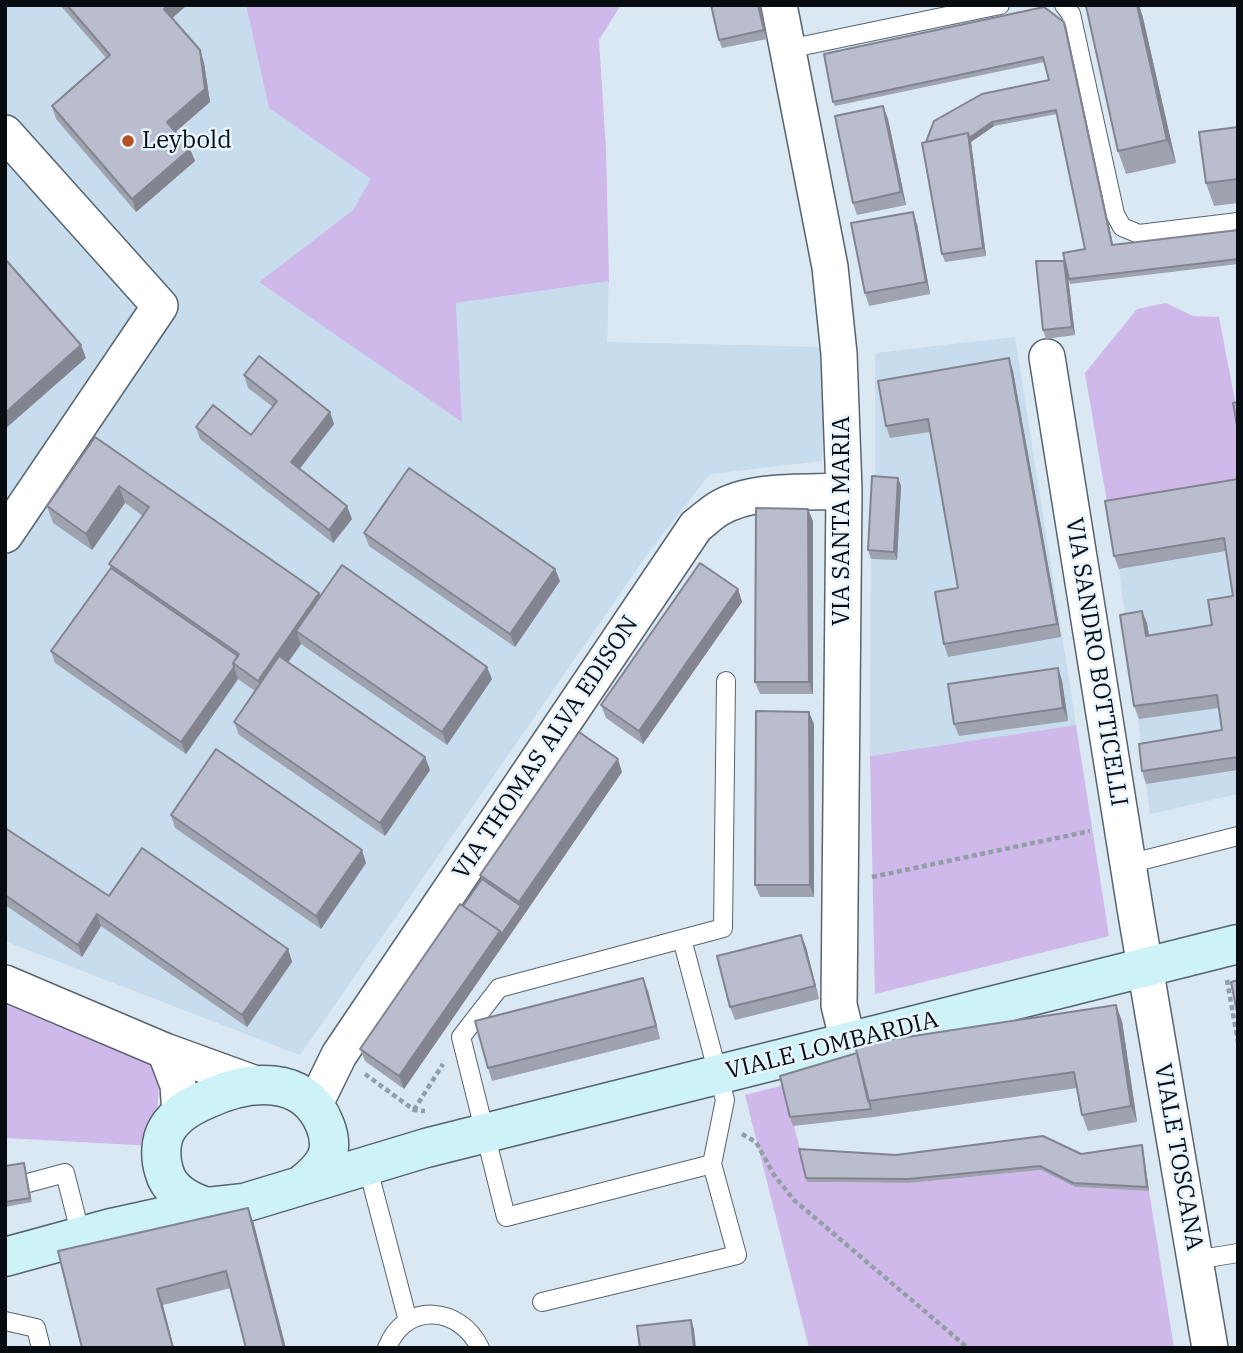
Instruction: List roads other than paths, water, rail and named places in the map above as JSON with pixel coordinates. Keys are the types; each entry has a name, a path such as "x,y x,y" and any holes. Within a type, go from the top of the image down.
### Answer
{"street":[{"name":"VIA SANTA MARIA","path":"779,5 830,267 839,354 844,491 839,1005 848,1042"},
{"path":"5,133 160,306 5,535"},
{"name":"VIA SANDRO BOTTICELLI","path":"1047,357 1145,967"},
{"name":"VIA THOMAS ALVA EDISON","path":"320,1114 339,1055 696,526 720,508 748,498 781,493 844,491"},
{"name":"VIALE LOMBARDIA","path":"5,1256 206,1206 244,1203 437,1145 1230,946"},
{"name":"VIALE TOSCANA","path":"1145,967 1210,1348"},
{"path":"5,983 165,1051 256,1084"},
{"path":"165,1051 178,1085 180,1114"},
{"name":"VIALE LOMBARDIA","path":"96,1232 146,1208 160,1191 164,1174 162,1143 167,1129 180,1114 227,1091 256,1084 297,1091 348,1140 367,1148 386,1150 437,1145"},
{"name":"VIALE LOMBARDIA","path":"303,1184 320,1170 327,1158 330,1140 320,1114"},
{"path":"164,1174 174,1189 188,1201 206,1206"}],"lane":[{"path":"788,49 1000,5"},
{"path":"1064,5 1071,14 1115,214 1122,227 1139,234 1238,222"},
{"path":"712,1164 506,1217 461,1037 499,988 723,928 726,681"},
{"path":"1128,864 1238,836"},
{"path":"542,1302 737,1255 712,1164 725,1100 682,939"},
{"path":"367,1165 408,1321"},
{"path":"28,1183 65,1173 96,1232"},
{"path":"1195,1260 1238,1252"},
{"path":"387,1348 395,1332 408,1321 424,1315 441,1314 457,1320 474,1334 481,1348"},
{"path":"5,1321 36,1328 41,1348"}],"place":[{"name":"Leybold","path":"128,141"}]}
